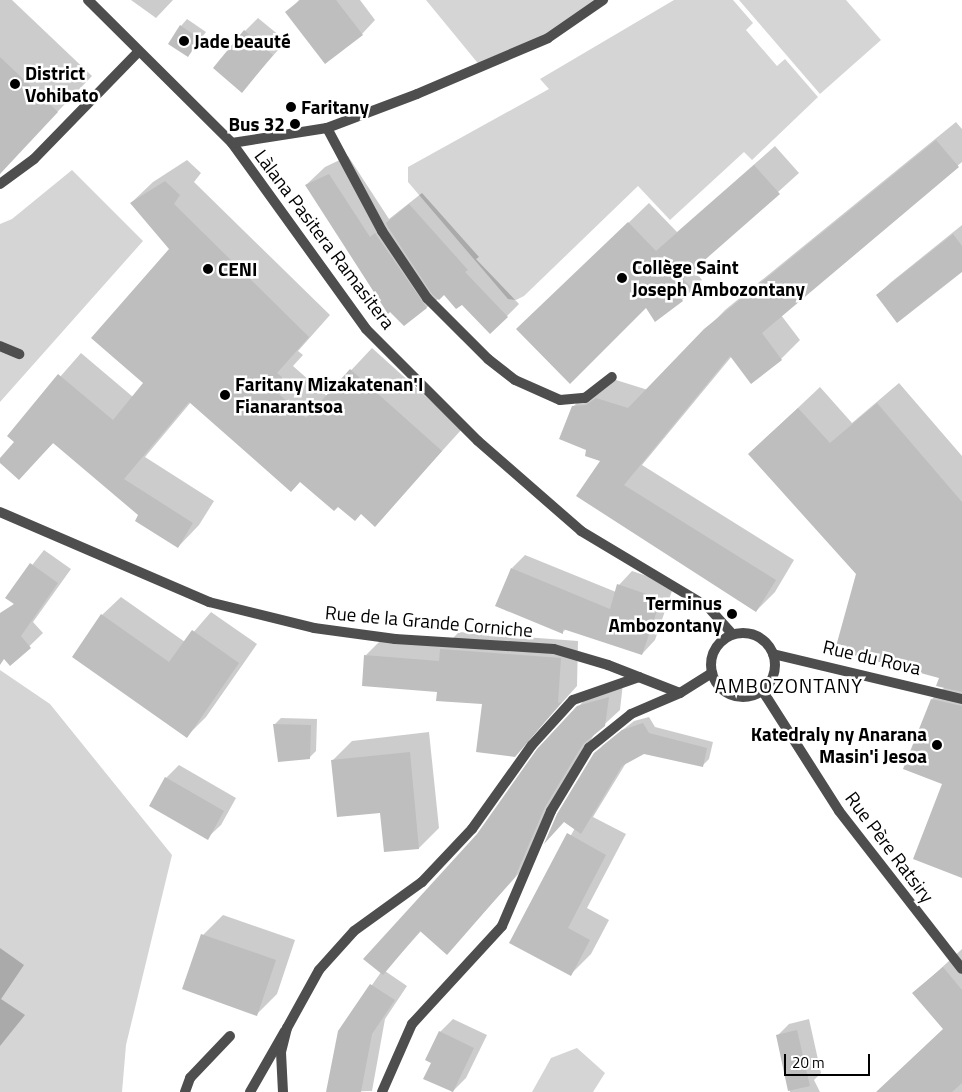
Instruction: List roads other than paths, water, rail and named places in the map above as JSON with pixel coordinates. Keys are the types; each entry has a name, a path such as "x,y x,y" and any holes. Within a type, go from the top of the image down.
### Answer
{"street":[{"name":"Làlana Pasitera Ramasitera","path":"88,0 138,52 232,143 366,329 478,441 581,531 708,607 732,634"},
{"path":"232,143 327,128 417,94 548,38 603,0"},
{"path":"2,182 34,159 138,52"},
{"path":"327,128 382,231 427,298 488,359 514,380 560,400 585,398 612,377"},
{"path":"0,346 19,354"},
{"name":"Rue de la Grande Corniche","path":"0,512 209,602 314,628 395,639 554,649 639,677 680,693"},
{"path":"745,632 757,635 768,643 774,654 773,678 762,690 748,697 732,695 719,687 712,673 713,654 724,639 732,634 745,632"},
{"name":"Rue du Rova","path":"774,654 962,700"},
{"path":"382,1092 412,1024 502,926 551,812 589,748 631,714 680,693 712,673"},
{"path":"250,1092 254,1081 287,1028 319,970 354,932 422,882 472,829 553,720 573,700 639,677"},
{"name":"Rue Père Ratsiry","path":"762,690 839,811 962,970"},
{"path":"283,1092 281,1052 287,1028"},
{"path":"185,1092 190,1078 230,1036"}],"place":[{"name":"Jade beauté","path":"184,41"},
{"name":"District Vohibato","path":"15,84"},
{"name":"Faritany","path":"291,107"},
{"name":"Bus 32","path":"295,124"},
{"name":"CENI","path":"208,269"},
{"name":"Collège Saint Joseph Ambozontany","path":"622,278"},
{"name":"Faritany Mizakatenan'I Fianarantsoa","path":"225,395"},
{"name":"Terminus Ambozontany","path":"732,614"},
{"name":"Katedraly ny Anarana Masin'i Jesoa","path":"937,745"}],"district":[{"name":"AMBOZONTANY","path":"789,685"}]}
